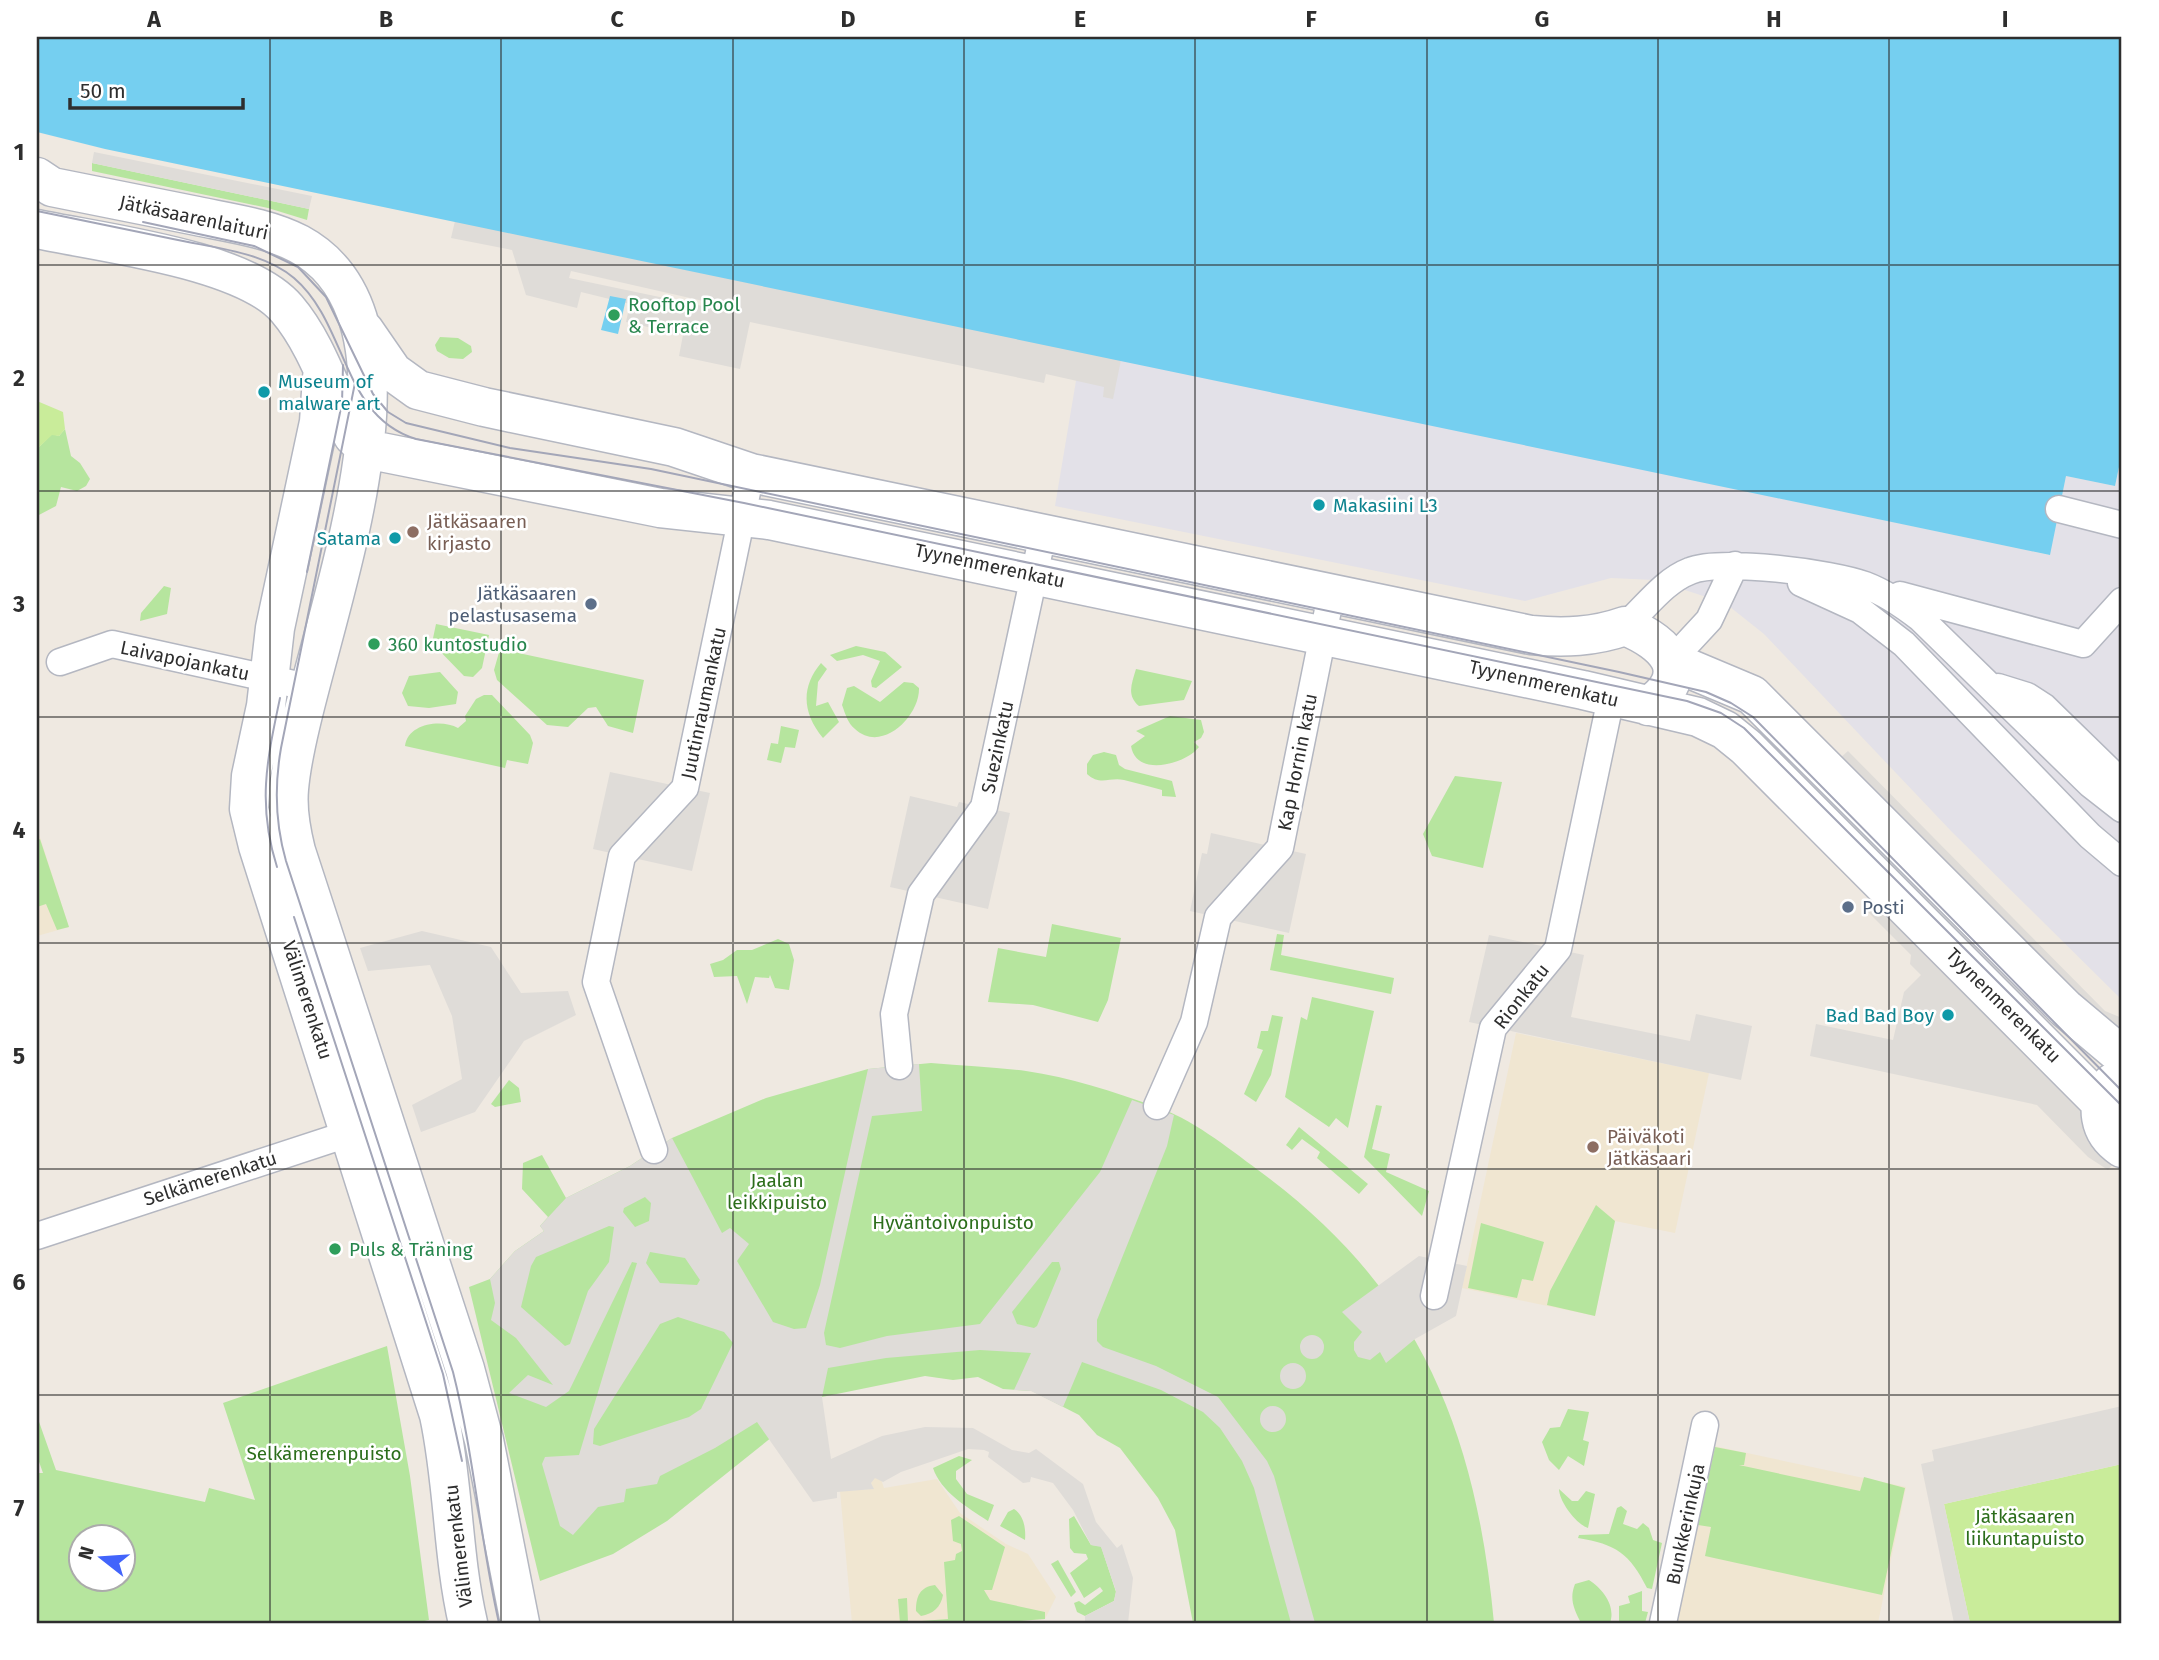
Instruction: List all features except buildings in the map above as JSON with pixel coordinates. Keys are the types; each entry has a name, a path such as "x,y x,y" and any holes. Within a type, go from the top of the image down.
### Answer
{"main road":[{"name":"Jätkäsaarenlaituri","path":"37,177 52,187 247,226 291,240 312,252 331,271 350,299 362,328 356,412"},
{"path":"37,229 212,266 255,282 288,310 321,372 356,412 353,436 362,467 312,688 296,742 288,791 288,811 368,1127 454,1337 481,1428 520,1623"},
{"path":"362,328 393,372 418,390 484,407 674,447 751,473 1531,635 1572,637 1606,633 1625,626 1659,642 1671,661 1752,695 2066,1008 2122,1056"},
{"name":"Välimerenkatu","path":"321,372 321,407 275,628 251,776 249,809 252,826 368,1127 439,1415 448,1465 458,1570 468,1623"},
{"path":"312,459 322,442 356,412 418,390"},
{"name":"Tyynenmerenkatu","path":"362,467 741,517 1034,574 1322,635 1648,706 1713,723 1746,747 2112,1090 2104,1131 2122,1148"},
{"path":"1648,706 1661,696 1669,682 1671,661"}],"street":[{"name":"Juutinraumankatu","path":"654,1150 596,982 622,856 685,788 751,473"},
{"path":"2059,509 2122,525"},
{"name":"Suezinkatu","path":"899,1066 894,1014 921,894 984,807 1042,534"},
{"path":"1625,626 1669,581 1705,565 1768,568 1862,584 2083,644 2122,601"},
{"path":"1671,661 1709,620 1735,565"},
{"path":"1768,568 1860,610 1904,643 2090,836 2122,863"},
{"path":"1862,584 1896,598 1991,684 2090,784 2122,809"},
{"name":"Kap Hornin katu","path":"1157,1106 1194,1022 1218,917 1280,848 1331,595"},
{"name":"Laivapojankatu","path":"60,662 112,644 312,688"},
{"path":"1991,684 2027,696 2044,707 2122,783"},
{"name":"Rionkatu","path":"1434,1296 1493,1028 1558,949 1611,698"},
{"name":"Selkämerenkatu","path":"37,1236 368,1127"},
{"name":"Bunkkerinkuja","path":"1664,1623 1705,1425"}],"shaded area":[{"path":"94,152 312,196 309,209 92,163"},
{"path":"455,221 1121,360 1113,399 1103,397 1104,387 1046,374 1044,383 750,322 740,369 679,356 683,335 626,322 630,304 581,292 577,308 526,295 512,250 451,238","holes":["571,271 712,303 712,308 569,278"]},
{"path":"1081,351 2049,555 2066,476 2115,486 2119,467 2122,467 2122,1000 1952,832 1764,634 1725,603 1654,580 1611,578 1525,601 1055,506"},
{"path":"1848,751 2105,1011 2122,1018 2122,1035 2099,1018 1839,759"},
{"path":"610,772 710,793 692,871 593,849"},
{"path":"910,796 957,807 959,802 1010,813 988,909 890,887"},
{"path":"37,828 69,927 37,936"},
{"path":"1211,833 1306,854 1289,933 1190,911 1202,853 1207,854"},
{"path":"1881,889 2034,1044 2118,1158 2108,1170 2088,1157 2037,1105 1810,1056 1816,1024 1893,1040 1904,992 1921,975 1910,964 1911,955 1863,907"},
{"path":"422,931 491,947 521,993 568,991 576,1015 524,1041 475,1112 421,1132 412,1105 462,1079 452,1016 430,965 368,971 360,948"},
{"path":"1489,935 1584,955 1571,1017 1690,1041 1696,1014 1752,1026 1741,1080 1469,1022"},
{"name":"Päiväkoti Jätkäsaari","path":"1516,1033 1709,1073 1675,1233 1615,1221 1595,1316 1462,1288"},
{"path":"919,1064 922,1111 872,1116 824,1333 826,1345 840,1348 887,1336 980,1324 1100,1172 1132,1100 1174,1115 1167,1146 1097,1320 1097,1341 1103,1347 1156,1366 1218,1397 1267,1461 1274,1476 1315,1623 1291,1623 1254,1488 1242,1461 1220,1428 1203,1412 1161,1390 1082,1362 1063,1407 1031,1391 1014,1390 1031,1353 980,1350 886,1358 828,1368 822,1397 831,1459 882,1436 925,1427 973,1428 1012,1450 1029,1453 1036,1449 1083,1484 1096,1522 1117,1548 1122,1544 1133,1578 1128,1623 1085,1623 1085,1616 1114,1601 1116,1591 1101,1547 1091,1545 1073,1510 1053,1483 1031,1477 1030,1482 1023,1483 988,1457 989,1452 984,1450 968,1449 901,1472 883,1482 875,1478 871,1483 874,1489 837,1492 837,1498 813,1502 757,1422 715,1448 660,1476 657,1484 626,1489 624,1502 598,1507 573,1535 560,1526 542,1464 545,1457 579,1455 637,1263 632,1262 569,1391 546,1407 509,1393 528,1375 553,1385 516,1338 491,1320 495,1303 490,1279 515,1251 544,1231 540,1226 566,1198 630,1166 672,1138 722,1233 730,1228 749,1244 737,1261 773,1322 794,1329 806,1328 820,1285 868,1069","holes":["645,1197 651,1203 649,1221 635,1227 623,1212 624,1208","609,1226 614,1227 609,1262 588,1291 570,1344 565,1346 521,1307 531,1266 536,1257","650,1252 685,1258 700,1280 697,1285 660,1283 646,1263","1052,1262 1059,1262 1061,1269 1037,1326 1034,1328 1017,1324 1012,1312","678,1317 724,1332 733,1343 701,1409 689,1417 600,1446 593,1444 594,1429 660,1324"]},
{"path":"1419,1256 1467,1266 1456,1316 1415,1339 1386,1363 1380,1352 1370,1360 1358,1357 1354,1342 1362,1332 1342,1312"},
{"path":"1312,1335 1321,1338 1324,1347 1321,1356 1312,1359 1303,1356 1300,1347 1303,1338"},
{"path":"1293,1363 1302,1367 1306,1376 1302,1385 1293,1389 1284,1385 1280,1376 1284,1367"},
{"path":"1273,1406 1282,1410 1286,1419 1282,1428 1273,1432 1264,1428 1260,1419 1264,1410"},
{"path":"2122,1406 2122,1464 1944,1504 1970,1623 1954,1623 1921,1464 1934,1461 1932,1450"},
{"path":"1714,1446 1906,1487 1878,1623 1677,1623"},
{"path":"875,1477 881,1479 884,1488 937,1479 960,1513 1006,1544 1028,1554 1056,1597 1045,1619 996,1623 852,1623 840,1491 873,1489 871,1483"}],"green space":[{"path":"92,163 309,209 307,220 268,208 92,171"},
{"path":"440,337 458,338 471,346 472,352 463,359 449,358 437,351 435,345"},
{"path":"37,401 63,412 65,429 59,436 52,435 37,449"},
{"path":"65,429 71,456 80,463 90,479 86,486 77,491 61,487 56,506 37,516 37,449 52,434 59,436"},
{"path":"164,586 171,588 167,614 140,621 141,613"},
{"path":"436,624 489,635 482,668 473,677 464,676 432,643"},
{"path":"856,646 885,652 902,667 876,688 872,687 871,681 880,661 863,655 837,661 830,655"},
{"path":"500,649 644,680 633,733 608,726 596,707 588,708 568,727 547,725 497,680 494,670"},
{"path":"821,663 827,669 818,682 816,706 828,702 839,722 823,738 811,720 807,701 810,682"},
{"path":"1136,669 1192,681 1184,700 1139,706 1131,693"},
{"path":"440,672 458,692 456,704 429,708 408,706 402,693 409,676"},
{"path":"904,682 913,683 919,688 918,699 906,720 897,728 877,737 866,736 853,727 842,705 847,688 854,686 880,702"},
{"path":"492,695 530,735 533,743 528,764 507,760 505,768 405,746 412,732 427,725 443,724 458,728 466,721 465,716 476,699"},
{"path":"1170,716 1201,720 1204,732 1201,738 1194,742 1199,747 1184,759 1173,763 1151,765 1142,762 1135,756 1131,746 1145,736 1136,731"},
{"path":"781,726 799,730 795,748 785,747 781,763 767,760 771,743 778,744"},
{"path":"1104,752 1116,755 1119,765 1125,769 1172,781 1176,797 1162,796 1162,790 1124,780 1092,778 1087,774 1087,764 1093,755"},
{"path":"1455,776 1502,782 1483,868 1432,856 1423,834"},
{"path":"40,839 69,927 57,930 46,904 37,907 37,841"},
{"path":"1052,924 1121,938 1108,1000 1098,1022 1033,1005 988,1002 998,948 1046,957"},
{"path":"1277,934 1284,935 1281,955 1394,978 1391,994 1270,970"},
{"path":"778,939 789,944 794,960 789,990 775,988 770,975 769,978 755,977 747,1004 737,976 714,977 710,964 723,960 737,950 752,950"},
{"path":"1312,997 1374,1011 1348,1128 1336,1118 1329,1127 1285,1097 1301,1017 1307,1020"},
{"path":"1272,1015 1283,1017 1271,1075 1256,1102 1244,1094 1263,1050 1257,1048 1261,1031 1268,1031"},
{"name":"Hyväntoivonpuisto","path":"931,1063 1003,1068 1059,1077 1168,1111 1221,1143 1314,1215 1360,1263 1399,1314 1430,1368 1454,1426 1472,1487 1485,1553 1494,1623 1193,1623 1175,1530 1158,1498 1120,1448 1097,1435 1079,1415 1032,1391 1003,1389 978,1377 953,1380 925,1376 822,1397 667,1521 613,1554 540,1581 469,1287 490,1279 515,1251 544,1231 540,1226 548,1217 522,1189 523,1163 542,1155 566,1198 630,1166 672,1138 766,1098 868,1069"},
{"path":"509,1080 519,1088 521,1102 495,1107 491,1104"},
{"path":"1376,1105 1382,1106 1372,1149 1390,1154 1386,1172 1429,1191 1422,1216 1364,1157"},
{"path":"1299,1127 1368,1184 1359,1194 1317,1158 1320,1152 1302,1139 1292,1150 1286,1145"},
{"path":"1596,1205 1615,1221 1595,1316 1547,1305 1550,1291"},
{"path":"1481,1223 1544,1242 1533,1281 1522,1279 1517,1298 1468,1288"},
{"name":"Selkämerenpuisto","path":"387,1346 410,1476 429,1620 415,1623 37,1623 37,1473 43,1473 37,1456 37,1416 56,1470 205,1502 209,1488 255,1500 223,1403"},
{"path":"1568,1409 1589,1412 1583,1440 1589,1442 1584,1466 1568,1456 1559,1470 1549,1460 1542,1442 1550,1428 1560,1427"},
{"path":"1715,1447 1746,1453 1744,1465 1739,1465 1860,1491 1864,1477 1905,1488 1882,1595 1705,1556 1711,1527 1698,1525"},
{"path":"959,1456 972,1460 956,1471 956,1479 967,1494 994,1505 988,1521 956,1498 937,1477 933,1468"},
{"name":"Jätkäsaaren liikuntapuisto","path":"2122,1464 2122,1623 1970,1623 1944,1504"},
{"path":"1559,1489 1572,1501 1578,1501 1586,1491 1595,1494 1588,1528 1569,1512"},
{"path":"1621,1506 1627,1511 1623,1524 1637,1529 1643,1523 1649,1528 1653,1540 1662,1543 1652,1589 1647,1588 1628,1559 1612,1547 1578,1538 1579,1535 1609,1534 1617,1508"},
{"path":"1014,1509 1024,1523 1025,1540 1000,1526 1008,1512"},
{"path":"959,1516 1005,1547 992,1590 984,1590 990,1600 1045,1612 1045,1619 996,1623 900,1623 898,1599 907,1598 908,1622 948,1619 944,1562 955,1560 956,1554 962,1551 961,1544 953,1541 951,1520"},
{"path":"1074,1516 1091,1545 1101,1546 1116,1592 1114,1601 1085,1616 1077,1612 1074,1603 1079,1601 1085,1605 1103,1591 1100,1587 1084,1598 1070,1573 1088,1559 1086,1554 1074,1553 1070,1548 1069,1519"},
{"path":"1058,1560 1076,1592 1071,1597 1051,1564"},
{"path":"1589,1580 1599,1588 1610,1604 1610,1623 1581,1623 1578,1618 1573,1604 1573,1589 1575,1584"},
{"path":"935,1585 943,1595 940,1603 933,1612 921,1616 916,1611 918,1597 922,1590"},
{"path":"1642,1591 1642,1611 1648,1612 1645,1623 1619,1623 1619,1606 1630,1603 1628,1596"}],"water":[{"path":"37,37 2122,37 2122,467 2119,467 2115,486 2066,476 2050,555 105,149 37,132"},
{"name":"Rooftop Pool & Terrace","path":"610,296 626,299 618,334 601,330"}],"tram line":[{"path":"37,211 236,252 281,269 312,297 359,390 373,411 391,427 416,439 744,503 1687,701 1721,713 1744,728 2122,1106"},
{"path":"143,222 254,246 298,267 326,297 373,394 388,412 406,423 510,448 651,469 1706,692 1753,717 2122,1091"},
{"path":"307,572 342,403 343,365"},
{"path":"355,383 281,748 277,777 278,819 286,861 453,1372 499,1623"},
{"path":"277,867 267,823 266,782 280,698"},
{"path":"294,917 443,1374 462,1461"}],"place":[{"name":"Rooftop Pool & Terrace","path":"614,315"},
{"name":"Museum of malware art","path":"264,392"},
{"name":"Makasiini L3","path":"1319,505"},
{"name":"Jätkäsaaren kirjasto","path":"413,532"},
{"name":"Satama","path":"395,538"},
{"name":"Jätkäsaaren pelastusasema","path":"591,604"},
{"name":"360 kuntostudio","path":"374,644"},
{"name":"Posti","path":"1848,907"},
{"name":"Bad Bad Boy","path":"1948,1015"},
{"name":"Päiväkoti Jätkäsaari","path":"1593,1147"},
{"name":"Puls & Träning","path":"335,1249"}],"park label":[{"name":"Jaalan leikkipuisto","path":"777,1191"}]}
